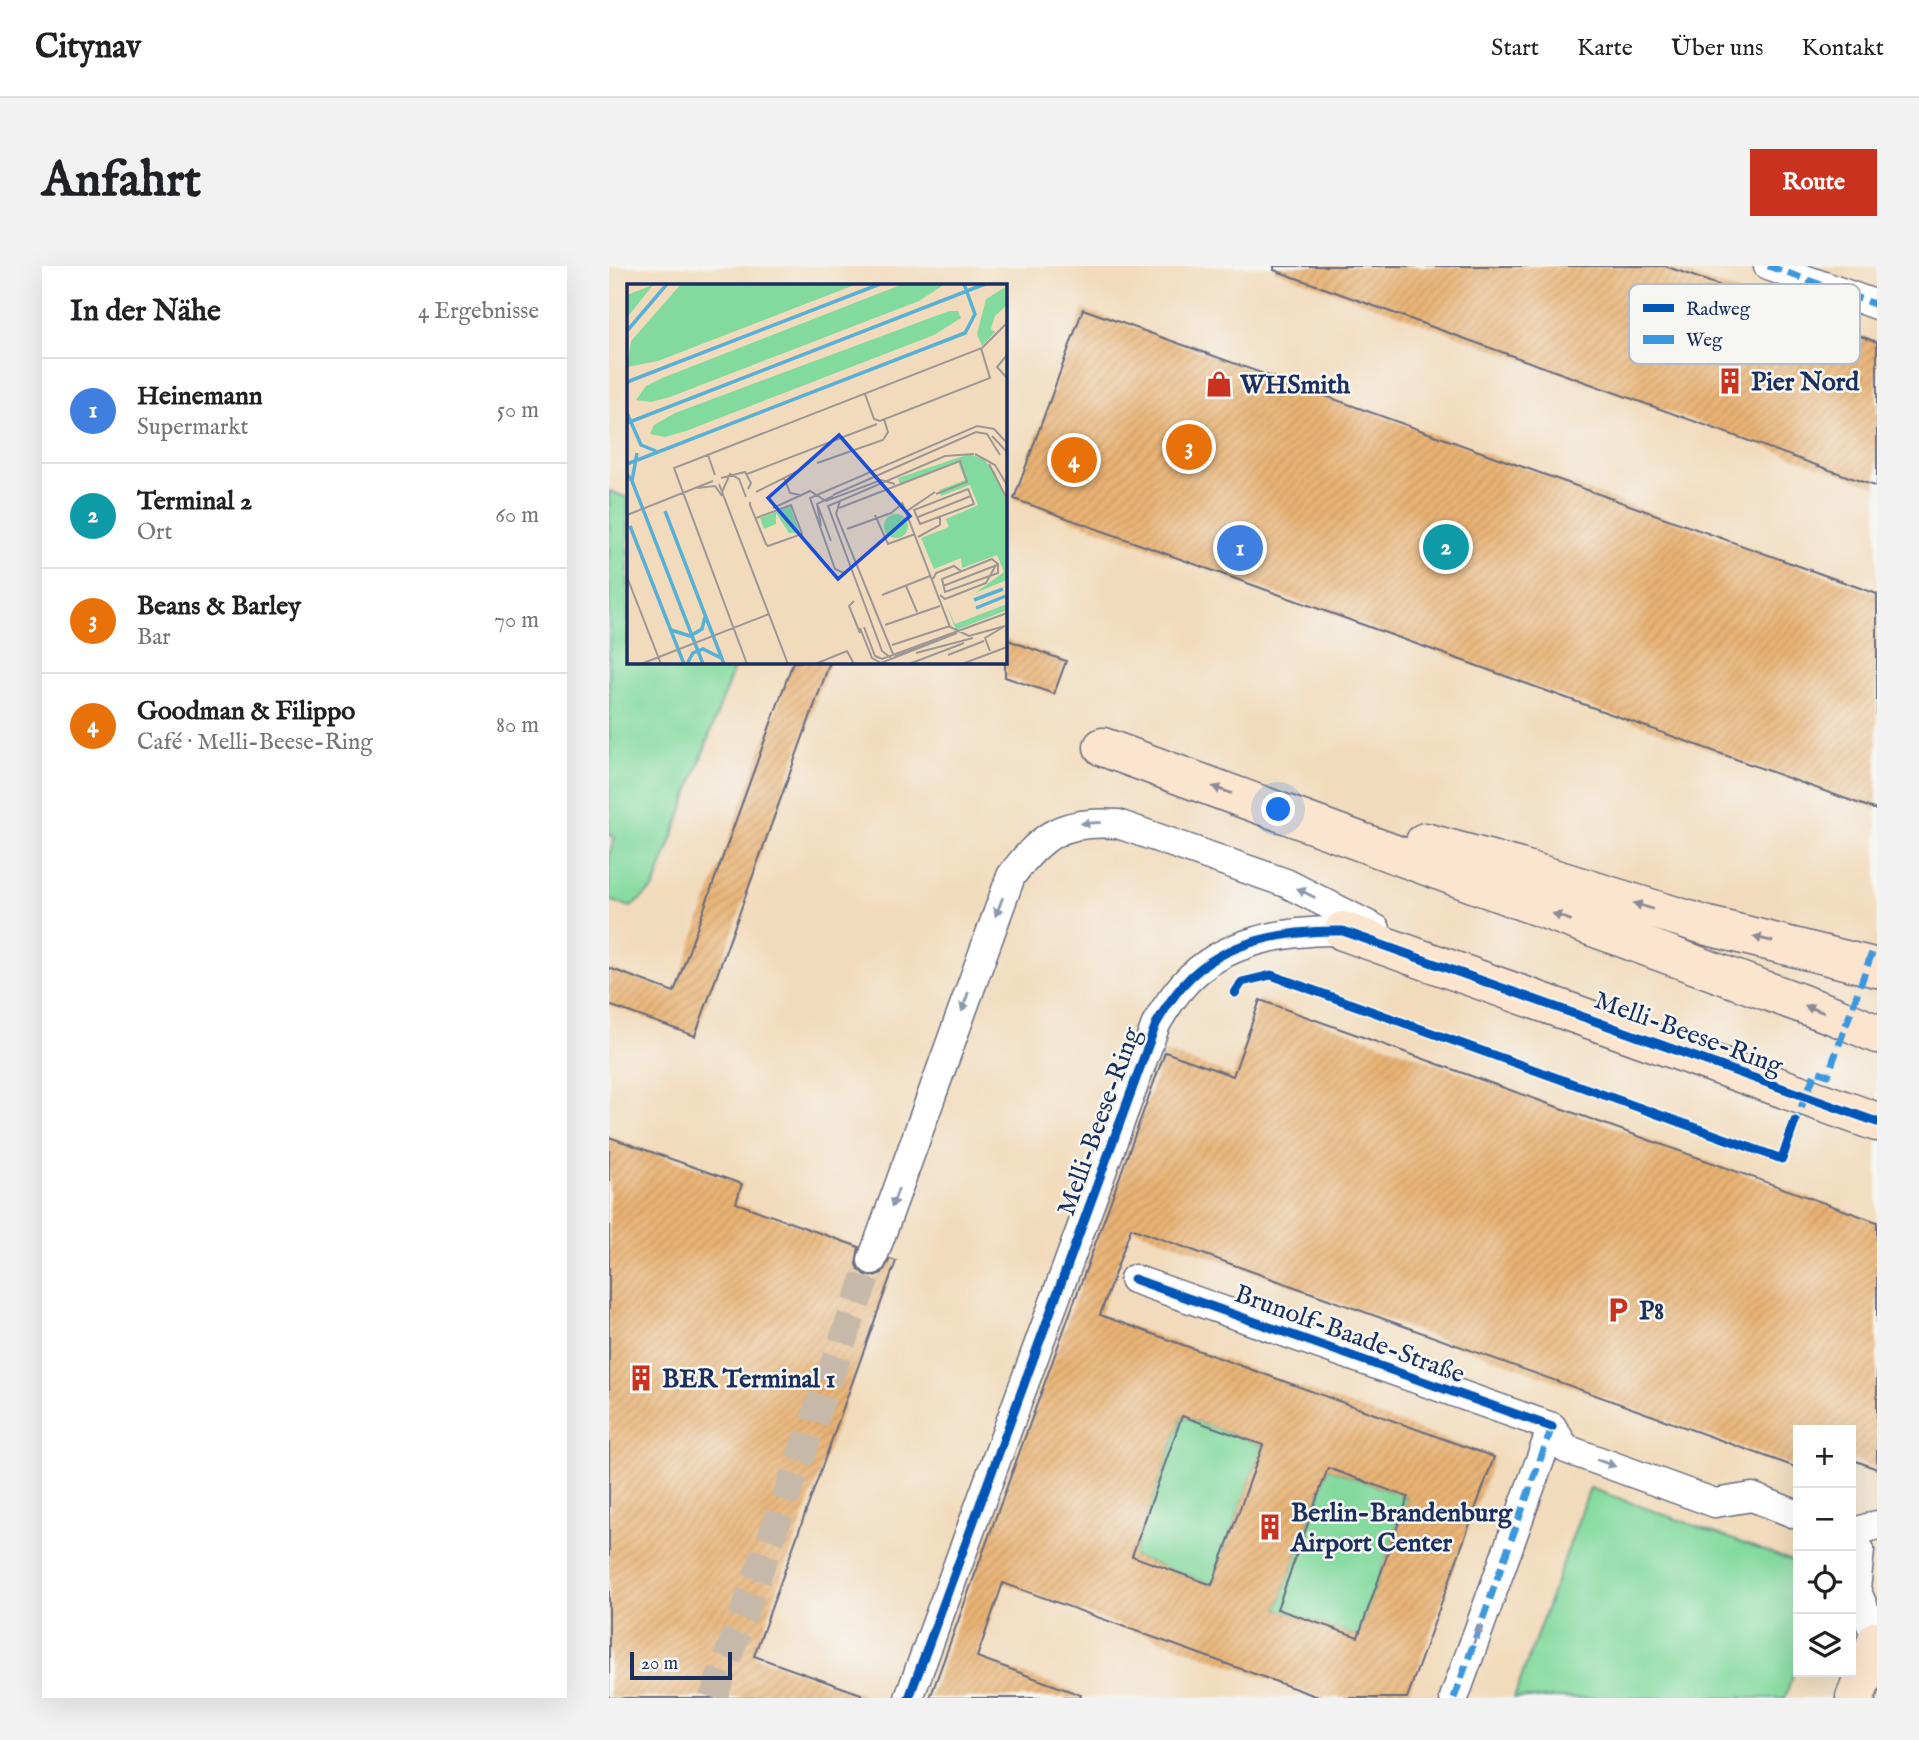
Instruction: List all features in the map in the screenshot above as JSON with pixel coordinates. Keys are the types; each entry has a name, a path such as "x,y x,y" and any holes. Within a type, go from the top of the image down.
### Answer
{"street":[{"path":"1768,266 1818,284"},
{"path":"1860,299 1877,305"},
{"path":"1103,747 1835,1016 1877,1034"},
{"path":"1286,813 1419,840 1708,926 1877,968"},
{"name":"Melli-Beese-Ring","path":"872,1260 1011,876 1050,835 1073,824 1118,824 1286,883 1358,931 1446,968 1877,1122"},
{"name":"Melli-Beese-Ring","path":"909,1698 1156,1024 1185,982 1203,966 1224,954 1277,935 1308,930 1358,931"},
{"name":"Brunolf-Baade-Straße","path":"1134,1279 1552,1427 1566,1449 1714,1503 1752,1497 1793,1513"},
{"path":"1454,1698 1552,1427"},
{"path":"1856,1533 1877,1525"},
{"path":"1855,1698 1877,1640 1856,1589 1860,1550 1856,1543"}],"green space":[{"path":"609,491 627,498 627,663 736,663 654,888 631,907 609,900 609,854 615,837 609,835"},
{"path":"1182,1416 1263,1445 1212,1585 1132,1556"},
{"path":"1328,1468 1408,1497 1358,1637 1277,1609"},
{"path":"1590,1488 1793,1561 1793,1675 1785,1698 1514,1698"}],"building":[{"name":"Pier Nord","path":"1274,266 1665,266 1715,284 1629,284 1629,364 1860,364 1860,336 1877,342 1877,487 1274,270"},
{"path":"1083,309 1877,594 1877,810 1014,499"},
{"path":"1006,639 1066,661 1054,694 1005,677"},
{"path":"793,663 830,663 695,1036 609,1005 609,968 674,992"},
{"path":"1260,1000 1877,1222 1877,1469 1856,1461 1856,1425 1793,1425 1793,1466 1131,1228 1100,1315 1494,1457 1407,1698 1321,1698 1003,1583 977,1657 1081,1695 1080,1698 930,1698 1165,1052 1233,1076","holes":["1182,1416 1263,1445 1212,1585 1132,1556","1328,1468 1408,1497 1358,1637 1277,1609"]},
{"path":"609,1137 742,1184 736,1203 859,1247 856,1264 866,1275 882,1273 890,1259 896,1261 754,1656 861,1694 861,1698 609,1698"}],"tunnel":[{"path":"713,1698 872,1260"}],"marked path":[{"path":"1768,266 1818,284"},
{"path":"1860,299 1877,305"},
{"path":"1793,1127 1816,1071 1828,1075 1874,947"},
{"path":"1454,1698 1552,1427 1546,1425"}],"cycle path":[{"path":"909,1698 1156,1024 1184,984 1218,957 1257,941 1279,936 1343,931 1877,1122"},
{"path":"1235,993 1242,982 1271,975 1782,1159 1795,1121"},
{"path":"1134,1279 1552,1427"}],"place":[{"name":"Pier Nord","path":"1730,381"},
{"name":"WHSmith","path":"1219,384"},
{"name":"Beans & Barley","path":"1189,447"},
{"name":"Goodman & Filippo","path":"1074,460"},
{"name":"Terminal 2","path":"1446,547"},
{"name":"Heinemann","path":"1240,548"},
{"name":"P8","path":"1618,1310"},
{"name":"BER Terminal 1","path":"641,1378"},
{"name":"Berlin-Brandenburg Airport Center","path":"1270,1527"}]}
